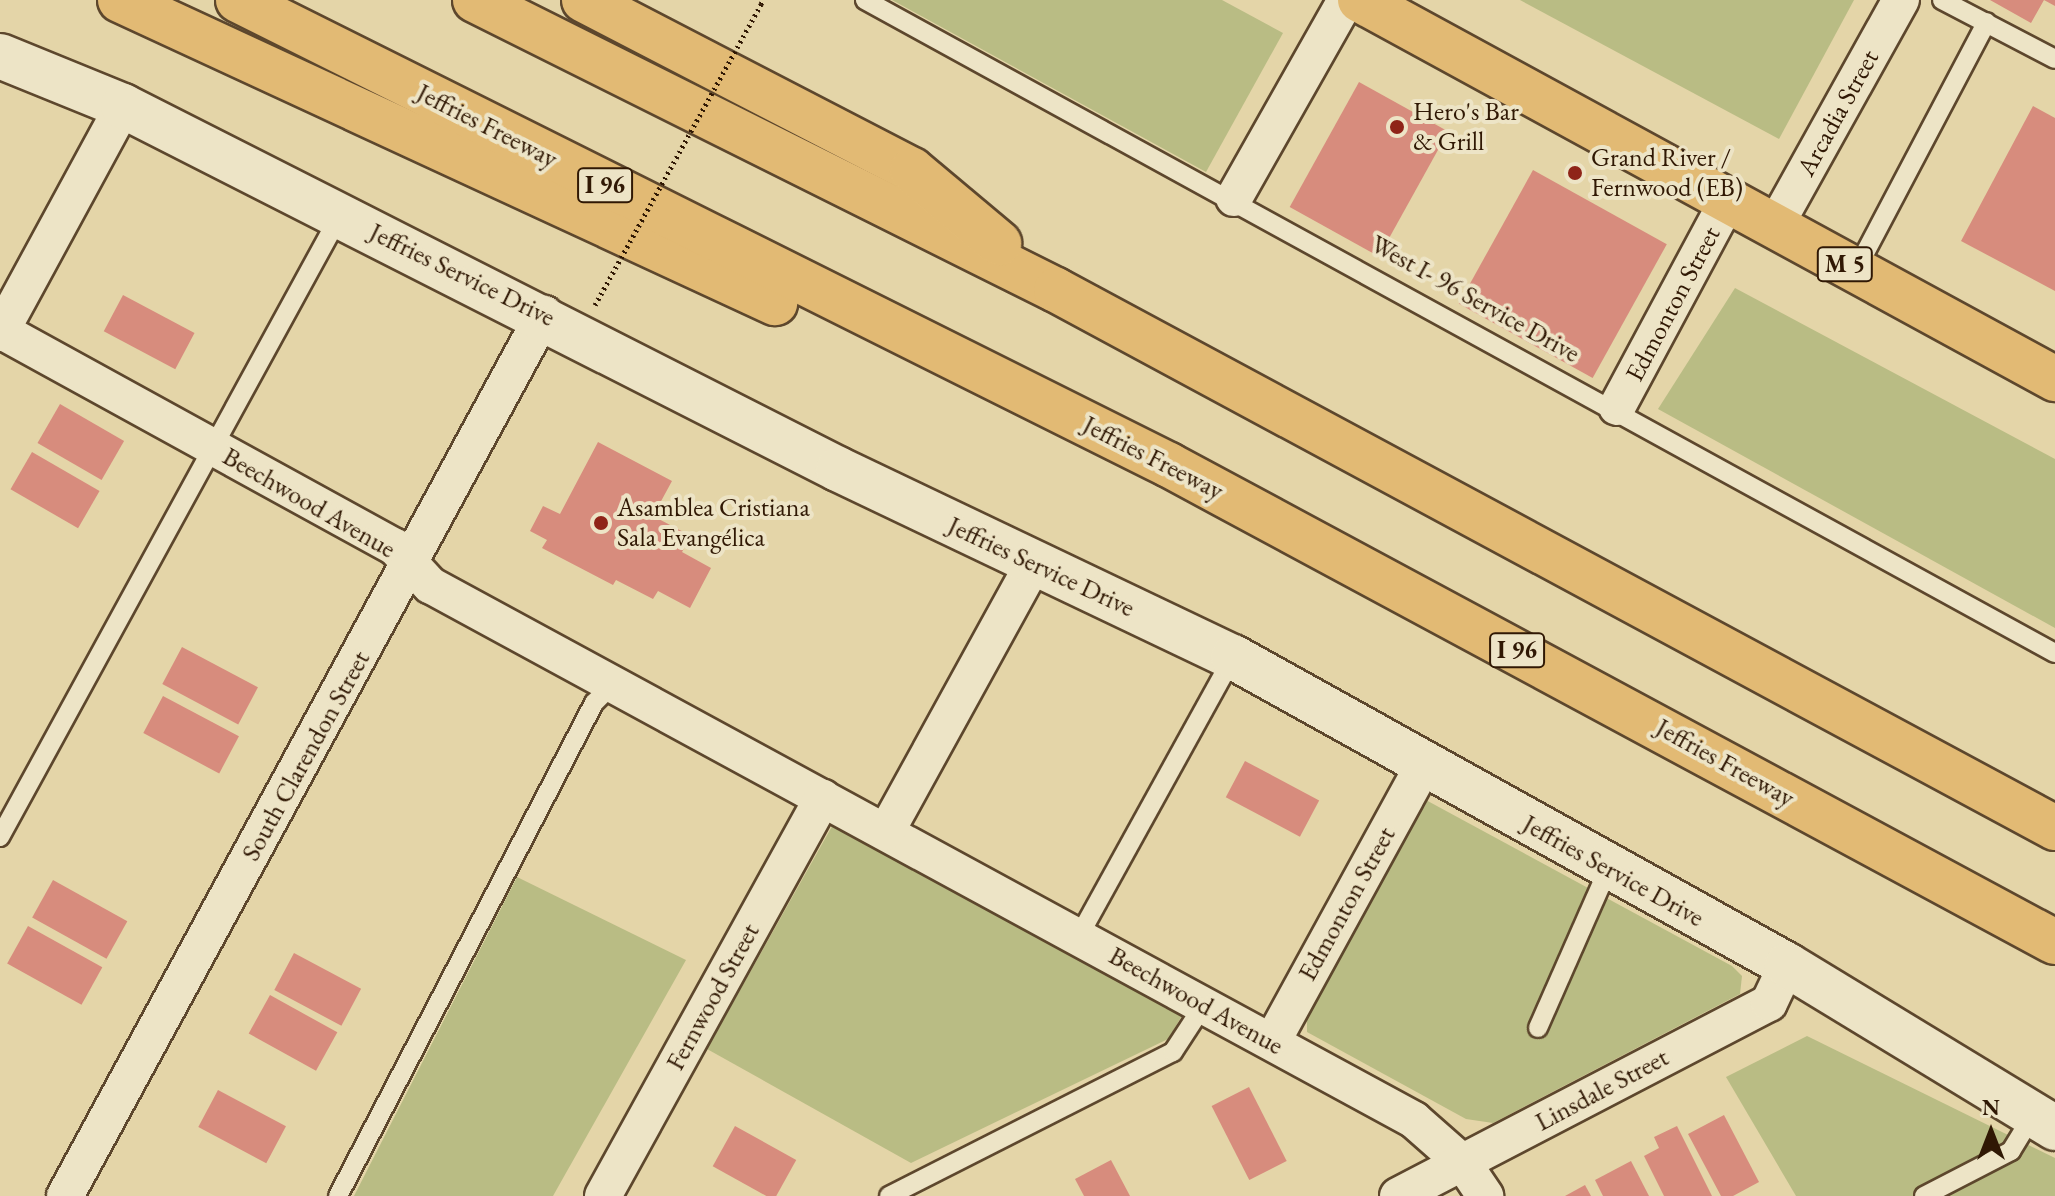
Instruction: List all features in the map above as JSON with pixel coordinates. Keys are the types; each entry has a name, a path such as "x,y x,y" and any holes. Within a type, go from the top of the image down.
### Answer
{"main road":[{"path":"120,0 827,328 973,370"},
{"name":"Jeffries Freeway","path":"238,0 973,370 1169,465 2055,942"},
{"path":"475,0 1056,290 2055,828"},
{"path":"584,0 912,170 1056,290"},
{"name":"M 5","path":"1386,6 1728,200 2055,379"}],"street":[{"path":"1234,198 1346,0"},
{"name":"Arcadia Street","path":"1775,226 1901,0"},
{"name":"Jeffries Service Drive","path":"0,56 123,106 544,314 1033,565 1233,657 1608,869 1787,965 2044,1122"},
{"path":"0,331 123,106"},
{"name":"Edmonton Street","path":"1617,407 1728,200"},
{"name":"South Clarendon Street","path":"65,1196 411,565 544,314"},
{"name":"Beechwood Avenue","path":"0,331 395,547 430,585 1414,1120 1463,1163 1485,1196"},
{"path":"886,832 1033,565"},
{"name":"Edmonton Street","path":"1272,1042 1423,766"},
{"name":"Fernwood Street","path":"603,1196 823,798"},
{"name":"Linsdale Street","path":"1398,1196 1769,1003 1787,965"}],"lane":[{"name":"West I- 96 Service Drive","path":"865,0 1092,128 1234,198 1617,407 2055,653"},
{"path":"1942,0 2055,59"},
{"path":"1856,270 1987,22"},
{"path":"0,837 340,215"},
{"path":"1079,936 1233,657"},
{"path":"338,1196 594,703 613,684"},
{"path":"1538,1028 1608,869"},
{"path":"889,1196 1173,1052 1203,1006"},
{"path":"1924,1196 2011,1151 2044,1122"}],"path":[{"path":"595,305 762,2"}],"green space":[{"path":"892,0 1222,0 1283,33 1206,172"},
{"path":"1520,0 1854,0 1779,139"},
{"path":"1735,288 2055,459 2055,628 1658,409"},
{"path":"1424,799 1732,966 1742,976 1740,994 1493,1123 1466,1119 1307,1032 1307,1014"},
{"path":"835,821 1183,1014 1168,1039 911,1163 707,1049"},
{"path":"517,877 686,960 553,1196 354,1196"},
{"path":"1807,1036 2055,1158 2055,1196 1796,1196 1726,1077"}],"building":[{"path":"1990,0 2044,0 2031,23"},
{"path":"1359,82 1448,131 1379,257 1290,207"},
{"path":"2033,106 2055,118 2055,291 1961,241"},
{"path":"1533,170 1667,244 1593,378 1459,304"},
{"path":"123,295 195,333 175,369 104,331"},
{"path":"60,404 124,441 102,480 38,443"},
{"name":"Asamblea Cristiana Sala Evangélica","path":"598,442 672,481 653,516 691,536 682,552 711,568 690,608 658,591 653,599 616,580 613,585 542,548 547,540 530,531 543,506 560,514"},
{"path":"32,452 100,491 78,528 10,489"},
{"path":"182,647 258,687 238,724 162,684"},
{"path":"163,696 239,736 219,773 143,733"},
{"path":"1245,761 1319,800 1300,837 1226,797"},
{"path":"53,880 127,921 106,959 32,918"},
{"path":"28,926 102,967 81,1005 7,964"},
{"path":"294,953 361,989 341,1026 274,990"},
{"path":"270,995 337,1032 316,1071 249,1033"},
{"path":"1249,1087 1287,1161 1249,1180 1212,1106"},
{"path":"218,1090 286,1126 266,1163 198,1127"},
{"path":"1724,1115 1759,1182 1733,1196 1721,1196 1688,1134"},
{"path":"735,1126 796,1160 776,1196 766,1196 713,1166"},
{"path":"1677,1126 1712,1196 1664,1196 1644,1156 1659,1148 1654,1137"},
{"path":"1111,1160 1130,1196 1084,1196 1075,1179"},
{"path":"1631,1161 1649,1196 1603,1196 1595,1180"},
{"path":"1585,1185 1591,1196 1565,1196"}],"place":[{"name":"Hero's Bar & Grill","path":"1397,127"},
{"name":"Grand River / Fernwood (EB)","path":"1575,173"},
{"name":"Asamblea Cristiana Sala Evangélica","path":"601,523"}]}
